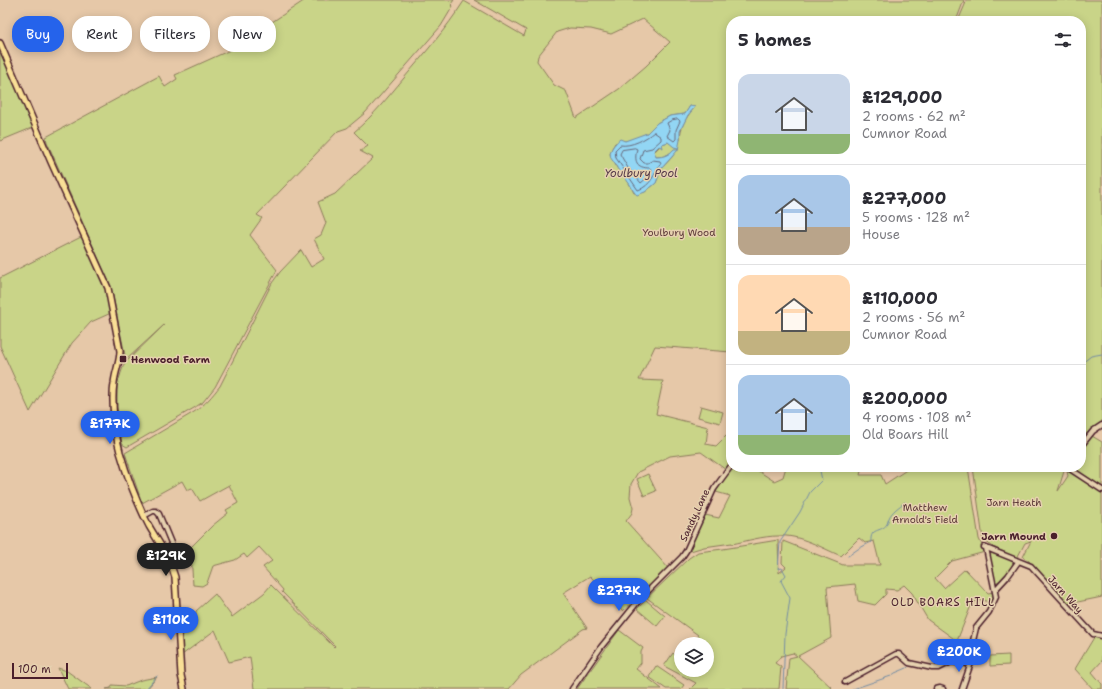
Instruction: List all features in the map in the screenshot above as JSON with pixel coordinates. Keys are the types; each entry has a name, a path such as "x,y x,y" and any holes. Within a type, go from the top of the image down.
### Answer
{"main road":[{"path":"0,43 51,162 108,288 120,351 113,393 116,432 120,452 144,516 169,559 175,577 181,675 184,689"}],"street":[{"path":"1086,440 1093,431 1102,425"},
{"name":"Sandy Lane","path":"572,689 601,647 640,599 682,557 714,489 727,472"},
{"path":"1075,472 1102,490"},
{"path":"144,516 153,511 156,511 159,514 171,543 171,545 164,550"},
{"name":"Jarn Way","path":"995,590 985,547 1018,562 1031,566 1093,634 1102,636"},
{"path":"962,689 970,664 976,628 991,609 996,596 995,590 1018,562"},
{"path":"845,682 890,656 898,654 909,663 932,668 939,668 951,662 970,664"},
{"path":"936,689 943,689"}],"green space":[{"path":"305,0 454,0 451,4 453,6 441,26 365,113 347,128 338,131 257,215 262,218 250,235 277,270 215,387 203,402 127,447 122,444 117,407 117,385 124,364 164,325 126,360 111,287 46,137 159,76 165,87 177,79 175,75 226,52 276,52 276,19"},
{"name":"Youlbury Wood","path":"474,0 964,0 958,16 726,16 726,352 655,346 639,380 663,381 656,414 708,427 706,444 716,446 726,436 726,470 701,452 670,456 638,472 631,484 630,497 633,508 632,513 626,521 669,569 623,611 590,576 563,593 587,628 583,629 521,675 509,689 254,689 250,657 229,662 215,630 182,655 180,619 196,615 196,611 215,594 232,617 264,593 271,585 334,647 335,646 282,592 283,590 263,567 272,561 259,547 247,558 244,554 235,560 213,566 207,583 202,586 193,585 191,554 189,549 212,526 228,513 226,510 238,503 229,485 200,501 192,488 187,490 182,481 142,503 125,453 194,412 211,397 220,386 272,283 280,272 301,250 311,267 324,259 314,239 321,235 326,223 318,202 335,194 373,158 360,151 368,146 354,132 380,106 420,59 443,31 464,1 524,36 526,30","holes":["643,19 670,42 646,66 619,89 576,118 566,91 554,85 537,61 538,56 557,32 570,28 591,29 611,34","690,106 695,107 684,122 680,140 673,145 668,142 662,144 654,152 656,157 661,157 674,149 673,156 661,169 656,183 645,192 634,193 628,181 617,168 610,154 615,143 635,139 647,133 657,123 670,116 685,114"]},
{"name":"Jarn Heath","path":"967,0 1102,0 1102,423 1087,433 1102,442 1102,597 1068,604 1029,561 1023,557 1031,541 1025,543 1017,558 993,547 983,539 974,472 1064,472 1058,491 1068,476 1067,472 1086,472 1086,16 960,16"},
{"path":"0,51 34,127 0,141"},
{"path":"83,236 105,288 111,313 91,322 72,343 30,412 0,346 0,278"},
{"path":"701,406 723,412 720,423 698,417"},
{"name":"Matthew Arnold's Field","path":"729,472 760,472 774,481 783,477 784,472 861,472 860,475 881,475 885,484 903,472 969,472 979,539 985,552 952,561 935,578 944,588 965,569 988,593 994,592 991,605 983,599 972,603 957,641 928,620 912,593 904,585 897,590 886,589 886,594 875,605 858,601 855,584 827,587 831,638 798,656 832,688 831,689 786,689 789,658 797,656 793,653 781,656 775,663 781,667 779,689 690,689 696,683 685,677 714,677 714,637 697,637 698,635 647,598 689,558 698,552 778,540 779,573 786,567 782,563 783,541 843,565 880,565 874,541 865,543 859,538 841,556 802,539 786,536 772,536 732,544 704,547 687,552 705,515 719,518 730,496 716,492"},
{"path":"648,474 656,491 644,496 637,479"},
{"path":"990,550 1013,562 1006,575 995,583 989,552"},
{"path":"646,600 665,616 657,626 637,609"},
{"path":"619,630 643,648 641,652 641,663 636,669 662,689 577,689"},
{"path":"1102,633 1102,661 1092,672 1102,684 1102,689 1093,689 1075,669 1096,634"},
{"path":"673,653 674,654 674,671 664,666"},
{"path":"1009,655 1009,665 990,666 990,656"},
{"path":"656,666 684,685 681,689 666,689 649,677"},
{"path":"58,668 67,671 92,689 68,689"},
{"path":"157,677 147,689 106,689 111,688 112,685 126,686 141,680"}],"water":[{"name":"Youlbury Pool","path":"690,106 695,107 688,115 680,131 678,150 661,169 656,183 645,192 637,195 612,160 610,153 611,150 620,139 625,141 647,133 657,123 670,116 685,114","holes":["668,142 678,149 674,149 670,153 661,157 656,157 654,151 659,146 663,148 662,144"]}],"waterway":[{"path":"1086,360 1091,356 1102,354"},
{"path":"783,689 785,634 790,598 781,581 786,575 782,568 778,569 780,542 800,512 810,492 822,480 820,472"},
{"path":"848,556 871,542 872,534 885,527 892,513 905,502"},
{"path":"853,689 891,676 908,667"},
{"path":"146,689 157,676"}],"place":[{"name":"Henwood Farm","path":"123,359"},
{"name":"Jarn Mound","path":"1054,536"}],"district":[{"name":"OLD BOARS HILL","path":"943,602"}]}
